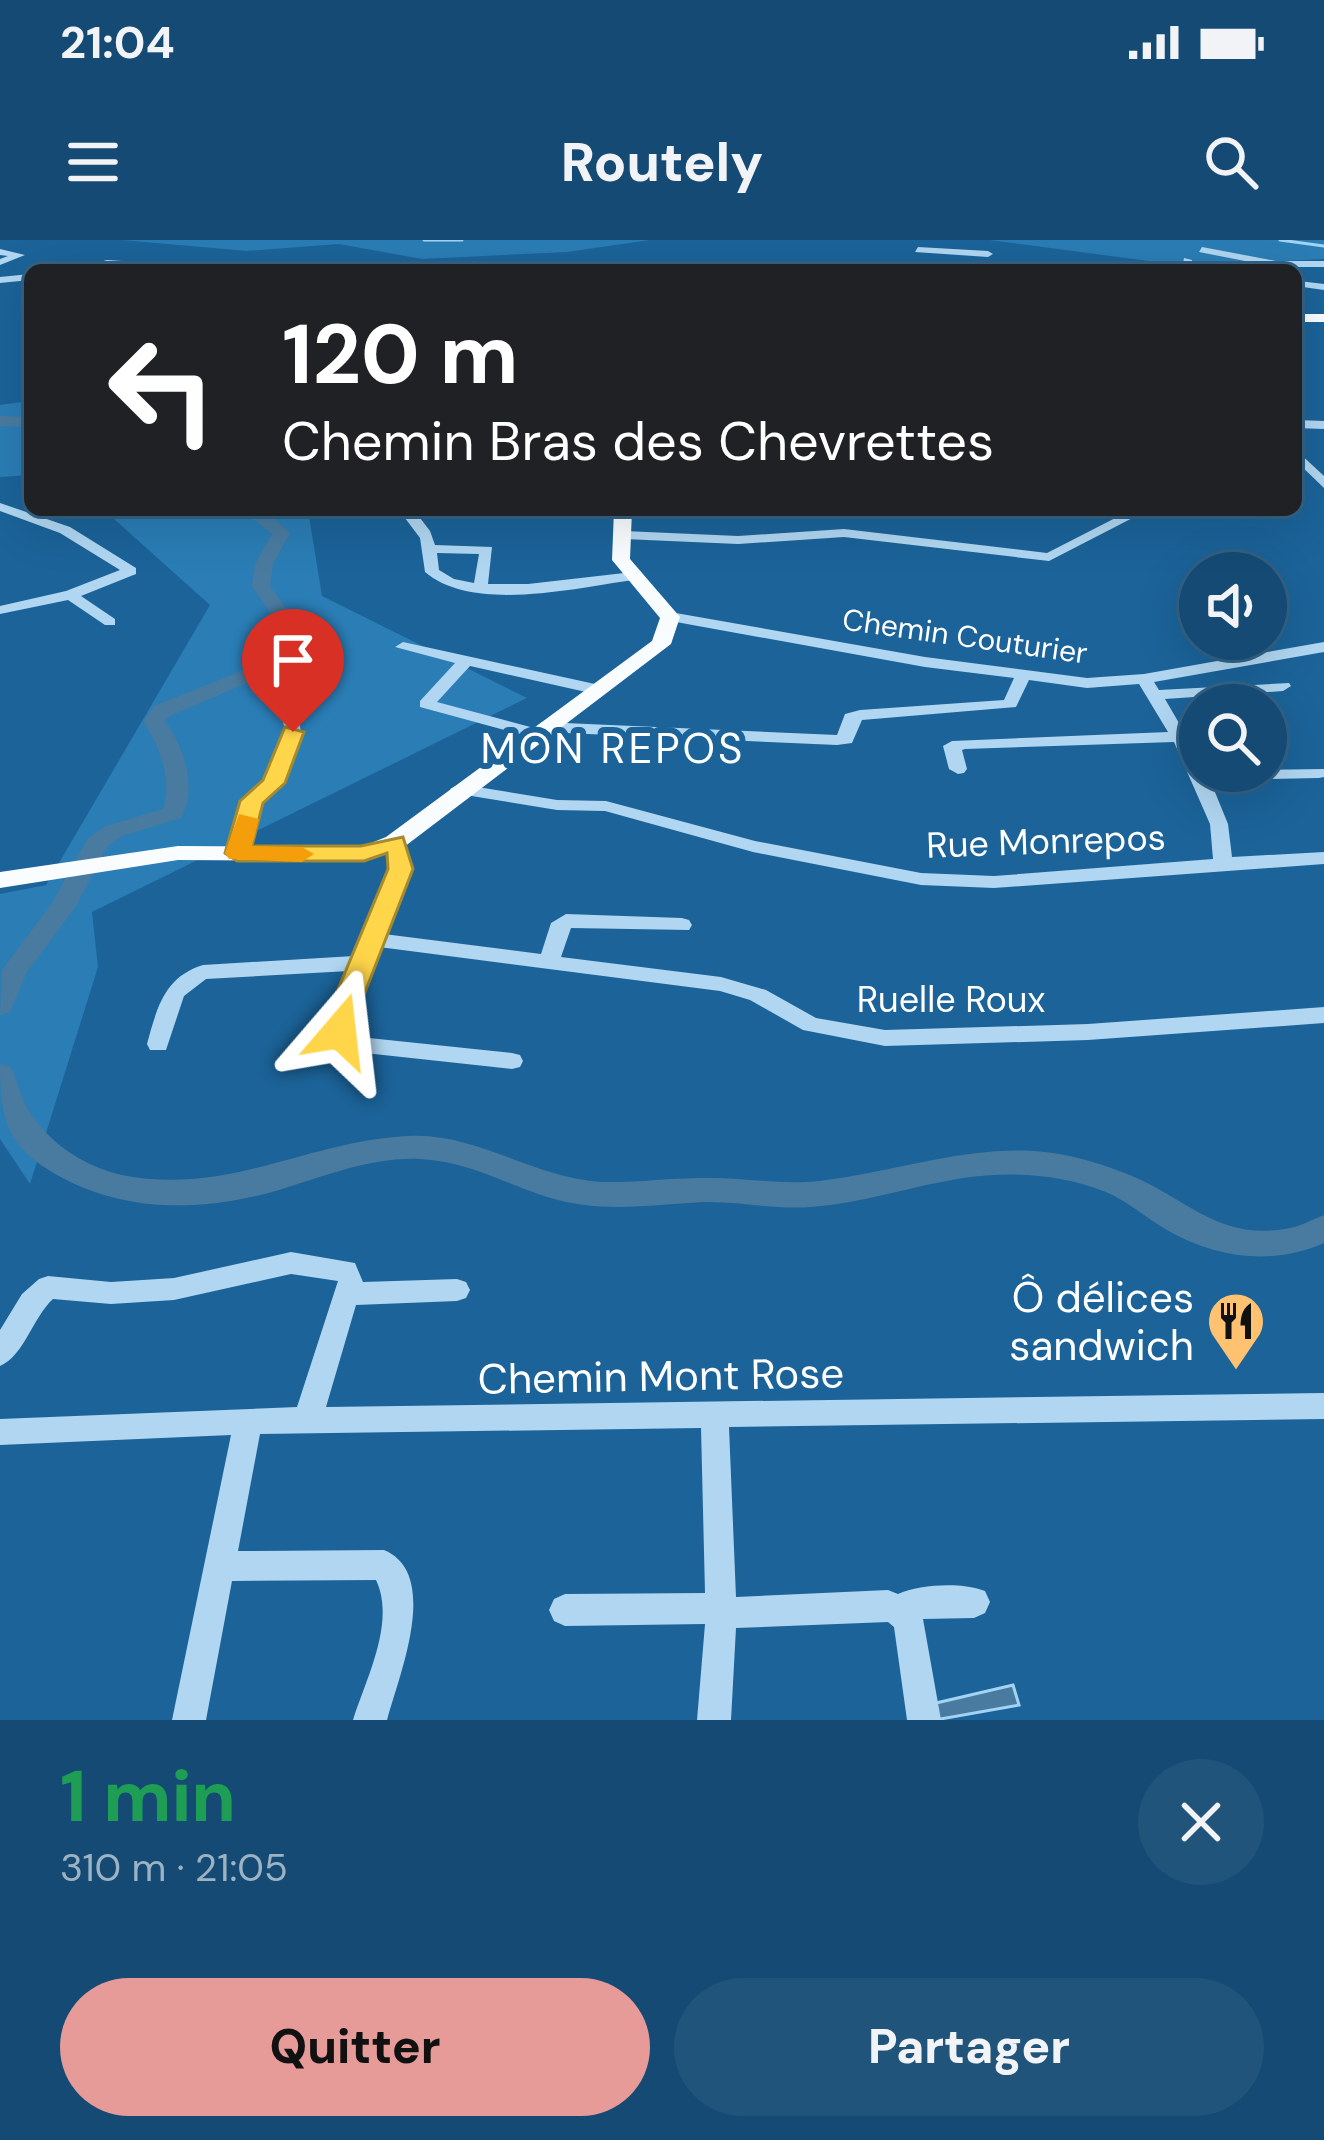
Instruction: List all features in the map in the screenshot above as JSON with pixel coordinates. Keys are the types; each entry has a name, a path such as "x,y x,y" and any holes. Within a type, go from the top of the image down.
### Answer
{"main road":[{"path":"0,880 127,860 237,853 364,854 395,842 538,730 661,644 670,617 621,560 623,516"}],"street":[{"path":"918,250 988,254"},
{"path":"1202,250 1276,264 1324,264"},
{"path":"0,252 20,255 0,262"},
{"path":"1302,460 1324,484"},
{"path":"0,610 70,595 130,568 65,530 25,516"},
{"path":"413,516 423,524 432,549 434,576 480,588 633,576"},
{"path":"624,535 738,540 854,533 1049,557 1130,516"},
{"path":"432,549 487,550 480,588"},
{"path":"70,595 110,622"},
{"name":"Chemin Couturier","path":"670,617 1023,676 1149,687 1324,647"},
{"path":"403,647 595,689"},
{"path":"467,661 426,704 538,730 837,740 846,739 851,718 860,715 1010,704 1023,676"},
{"path":"1149,687 1179,687"},
{"name":"Rue Monrepos","path":"1149,687 1179,735"},
{"path":"237,853 252,801 273,783 287,750 293,732 289,710"},
{"path":"958,770 952,746 1179,737"},
{"path":"1287,774 1319,773"},
{"name":"Rue Monrepos","path":"459,789 606,806 775,851 921,879 994,882 1222,864 1225,847 1204,792"},
{"path":"395,842 400,869 376,940 338,1023 346,1038 365,1045 512,1060"},
{"path":"1222,864 1324,857"},
{"path":"549,961 558,928 566,921 682,925"},
{"name":"Ruelle Roux","path":"376,940 721,983 758,995 812,1025 885,1037 1088,1031 1324,1015"},
{"path":"158,1044 171,994 183,979 202,972 362,963"},
{"path":"0,1354 31,1302 48,1287 157,1291 291,1263 346,1271 351,1279 349,1294 308,1422"},
{"path":"349,1294 457,1290"},
{"name":"Chemin Mont Rose","path":"0,1432 248,1421 1324,1406"},
{"path":"713,1720 721,1611 715,1418"},
{"path":"189,1720 248,1421"},
{"path":"222,1566 384,1565 397,1578 400,1604 370,1720"},
{"path":"902,1611 911,1604 974,1603"},
{"path":"565,1610 888,1606 902,1611 909,1624 924,1720"}],"shaded area":[{"path":"122,240 650,240 567,252 422,259 339,244 247,251"},
{"path":"989,240 1324,240 1324,259 1172,264"},
{"path":"24,402 24,475 0,477 0,405"},
{"path":"111,516 309,516 322,596 527,698 92,912 98,967 30,1184 0,1139 0,894 46,885 210,605"},
{"path":"1013,1685 1019,1705 935,1720 932,1704"}],"waterway":[{"path":"424,240 462,240"},
{"path":"1280,240 1324,246"},
{"path":"0,421 24,422"},
{"path":"0,1005 15,970 63,906 97,843 114,831 173,813 178,800 171,746 154,721 162,711 263,669 288,648 289,626 261,586 264,564 281,533 259,516"},
{"path":"0,1075 12,1110 32,1138 57,1160 86,1176 153,1192 225,1190 357,1155 411,1147 454,1151 551,1186 601,1194 703,1190 817,1194 947,1169 1012,1162 1055,1166 1105,1179 1193,1228 1230,1240 1289,1242 1324,1228"}],"slow traffic":[{"path":"247,819 237,853 302,854"}],"place":[{"name":"Ô délices sandwich","path":"1236,1372"}],"district":[{"name":"MON REPOS","path":"613,748"}],"route":[{"path":"293,732 273,783 252,801 237,853 364,854 395,842 400,852 400,869 376,940 338,1023 340,1031"}]}
